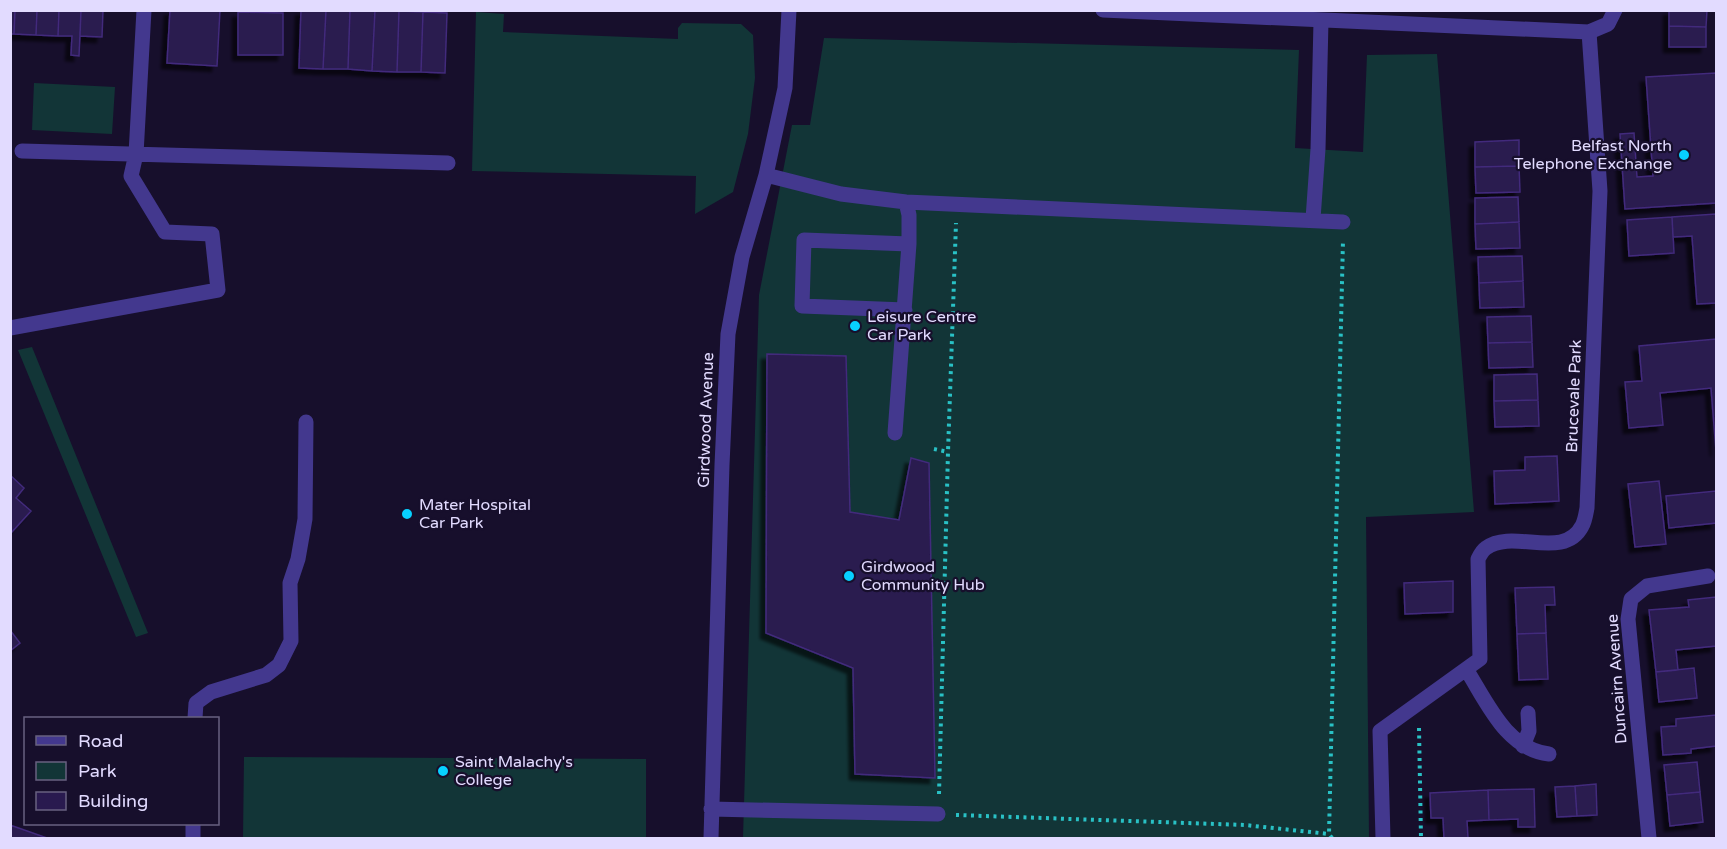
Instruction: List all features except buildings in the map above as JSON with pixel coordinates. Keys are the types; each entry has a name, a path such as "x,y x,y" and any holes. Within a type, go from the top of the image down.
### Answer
{"street":[{"path":"10,328 218,290 212,234 165,232 131,176 136,154 144,10"},
{"name":"Girdwood Avenue","path":"711,838 728,334 742,257 766,175 785,88 789,10"},
{"path":"1102,10 1589,32 1608,24 1615,10"},
{"path":"1313,219 1318,149 1322,21"},
{"name":"Brucevale Park","path":"1383,838 1380,731 1480,659 1478,559 1485,549 1497,542 1562,542 1574,537 1582,526 1587,508 1600,191 1589,32"},
{"path":"22,151 448,163"},
{"path":"766,175 841,194 906,202 1343,222"},
{"path":"896,433 909,244 909,215 906,202"},
{"path":"905,310 802,306 804,240 909,244"},
{"path":"195,717 196,703 211,692 266,675 279,665 291,641 290,583 298,559 305,519 306,422"},
{"name":"Duncairn Avenue","path":"1649,838 1628,619 1631,599 1647,586 1708,576"},
{"path":"1466,669 1507,733 1523,746 1537,753 1549,754"},
{"path":"1523,746 1529,731 1528,713"},
{"path":"711,810 938,814"}],"path":[{"path":"957,203 938,814 1245,825 1331,836 1343,222"},
{"path":"934,449 948,452"},
{"path":"1418,704 1421,838"}],"green space":[{"path":"476,12 504,14 503,32 678,39 678,28 682,23 741,24 753,35 755,78 748,134 733,192 695,214 696,176 472,171"},
{"path":"824,38 1299,50 1295,148 1363,152 1367,55 1437,54 1474,512 1366,517 1369,838 743,838 759,295 792,125 810,125"},
{"path":"34,83 115,87 112,134 32,130"},
{"path":"32,347 148,633 136,637 18,350"},
{"path":"244,757 646,759 646,838 243,838"}],"place":[{"name":"Belfast North Telephone Exchange","path":"1684,155"},
{"name":"Leisure Centre Car Park","path":"855,326"},
{"name":"Mater Hospital Car Park","path":"407,514"},
{"name":"Girdwood Community Hub","path":"849,576"},
{"name":"Saint Malachy's College","path":"443,771"}]}
